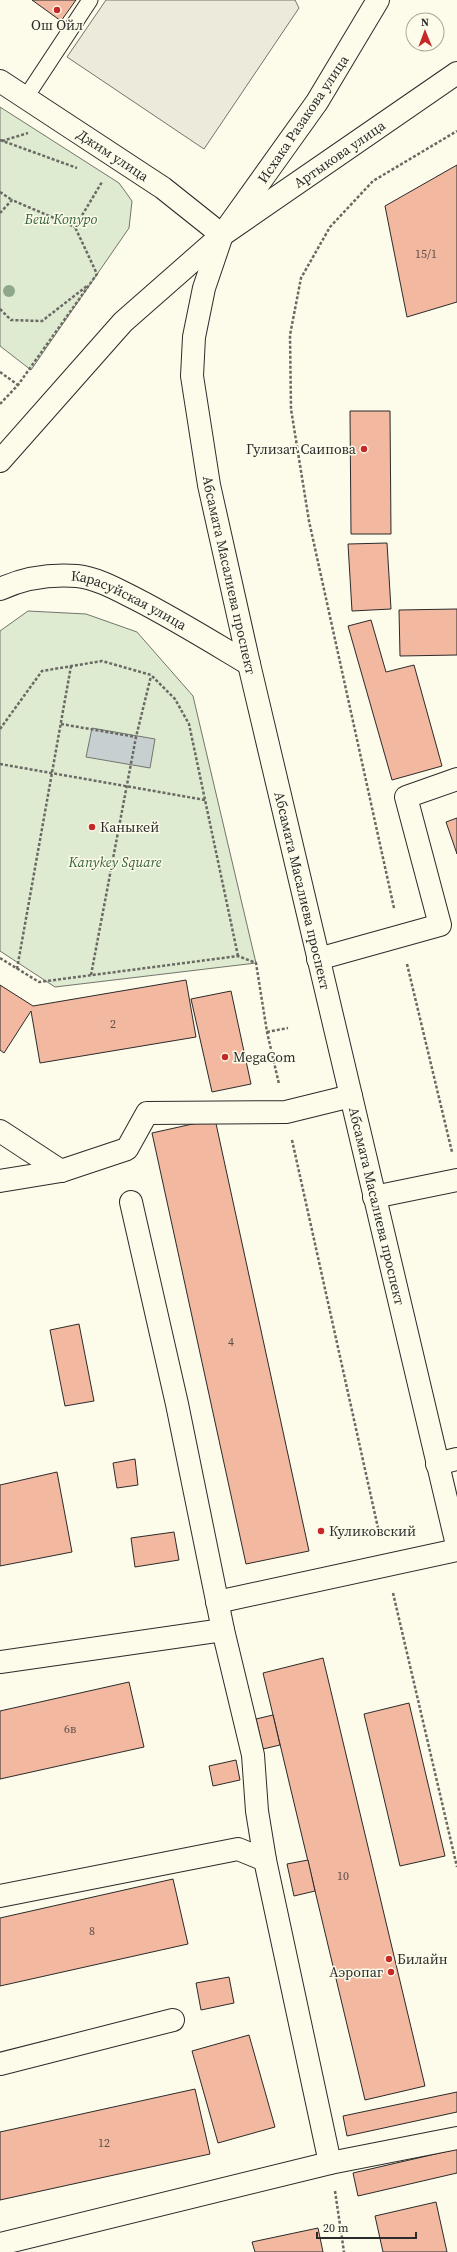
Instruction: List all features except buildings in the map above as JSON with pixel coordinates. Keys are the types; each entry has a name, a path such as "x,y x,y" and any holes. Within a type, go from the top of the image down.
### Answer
{"street":[{"name":"Исхака Разакова улица","path":"222,235 317,102 378,0"},
{"name":"Артыкова улица","path":"222,235 457,73"},
{"name":"Джим улица","path":"0,81 163,188 222,235"},
{"path":"0,461 123,322 222,235"},
{"name":"Абсамата Масалиева проспект","path":"222,235 204,288 194,337 192,376 209,485 249,664 374,1197 447,1462 457,1546"},
{"name":"Карасуйская улица","path":"0,590 12,584 43,576 78,576 115,588 171,616 249,664"},
{"path":"318,959 440,925 406,796 457,779"},
{"path":"0,1181 61,1171 127,1149 147,1113 286,1112 351,1096"},
{"path":"0,1131 61,1171"},
{"path":"374,1197 457,1180"},
{"path":"132,1202 177,1404 222,1630 253,1755 257,1811 265,1860 330,2164"},
{"path":"217,1602 457,1550"},
{"path":"0,1662 222,1630"},
{"path":"0,1896 238,1849 265,1860"},
{"path":"0,2064 173,2020"},
{"path":"0,2244 330,2164 457,2138"}],"lane":[{"path":"26,97 90,0"}],"path":[{"path":"453,1158 401,936 308,522 291,409 290,335 301,278 330,227 373,181 457,131"},
{"path":"1,141 30,133"},
{"path":"1,141 83,170"},
{"path":"75,228 106,175"},
{"path":"0,192 12,200 75,228 97,274 18,385 0,404"},
{"path":"0,213 12,200"},
{"path":"0,309 11,320 42,321 91,283"},
{"path":"0,372 18,385"},
{"path":"0,729 42,671 102,661 151,676 175,699 189,724 238,956"},
{"path":"17,969 71,666"},
{"path":"91,975 128,787 136,737 151,676"},
{"path":"61,724 136,737"},
{"path":"0,764 205,800"},
{"path":"0,958 39,982 238,956 256,963 267,1032 386,1565 457,1867"},
{"path":"267,1032 288,1028"},
{"path":"330,2164 344,2252"}],"green space":[{"name":"Беш Копуро","path":"0,107 119,183 132,201 129,228 31,370 0,346"},
{"name":"Kanykey Square","path":"28,611 86,614 137,632 193,696 256,963 55,987 0,951 0,631"}],"shaded area":[{"path":"106,0 295,0 299,8 204,149 67,57"},
{"path":"92,728 155,739 150,768 86,757"}],"place":[{"name":"Ош Ойл","path":"57,10"},
{"name":"Гулизат Саипова","path":"364,449"},
{"name":"Каныкей","path":"92,827"},
{"name":"MegaCom","path":"225,1057"},
{"name":"Куликовский","path":"321,1531"},
{"name":"Билайн","path":"389,1959"},
{"name":"Аэропаг","path":"391,1972"}]}
